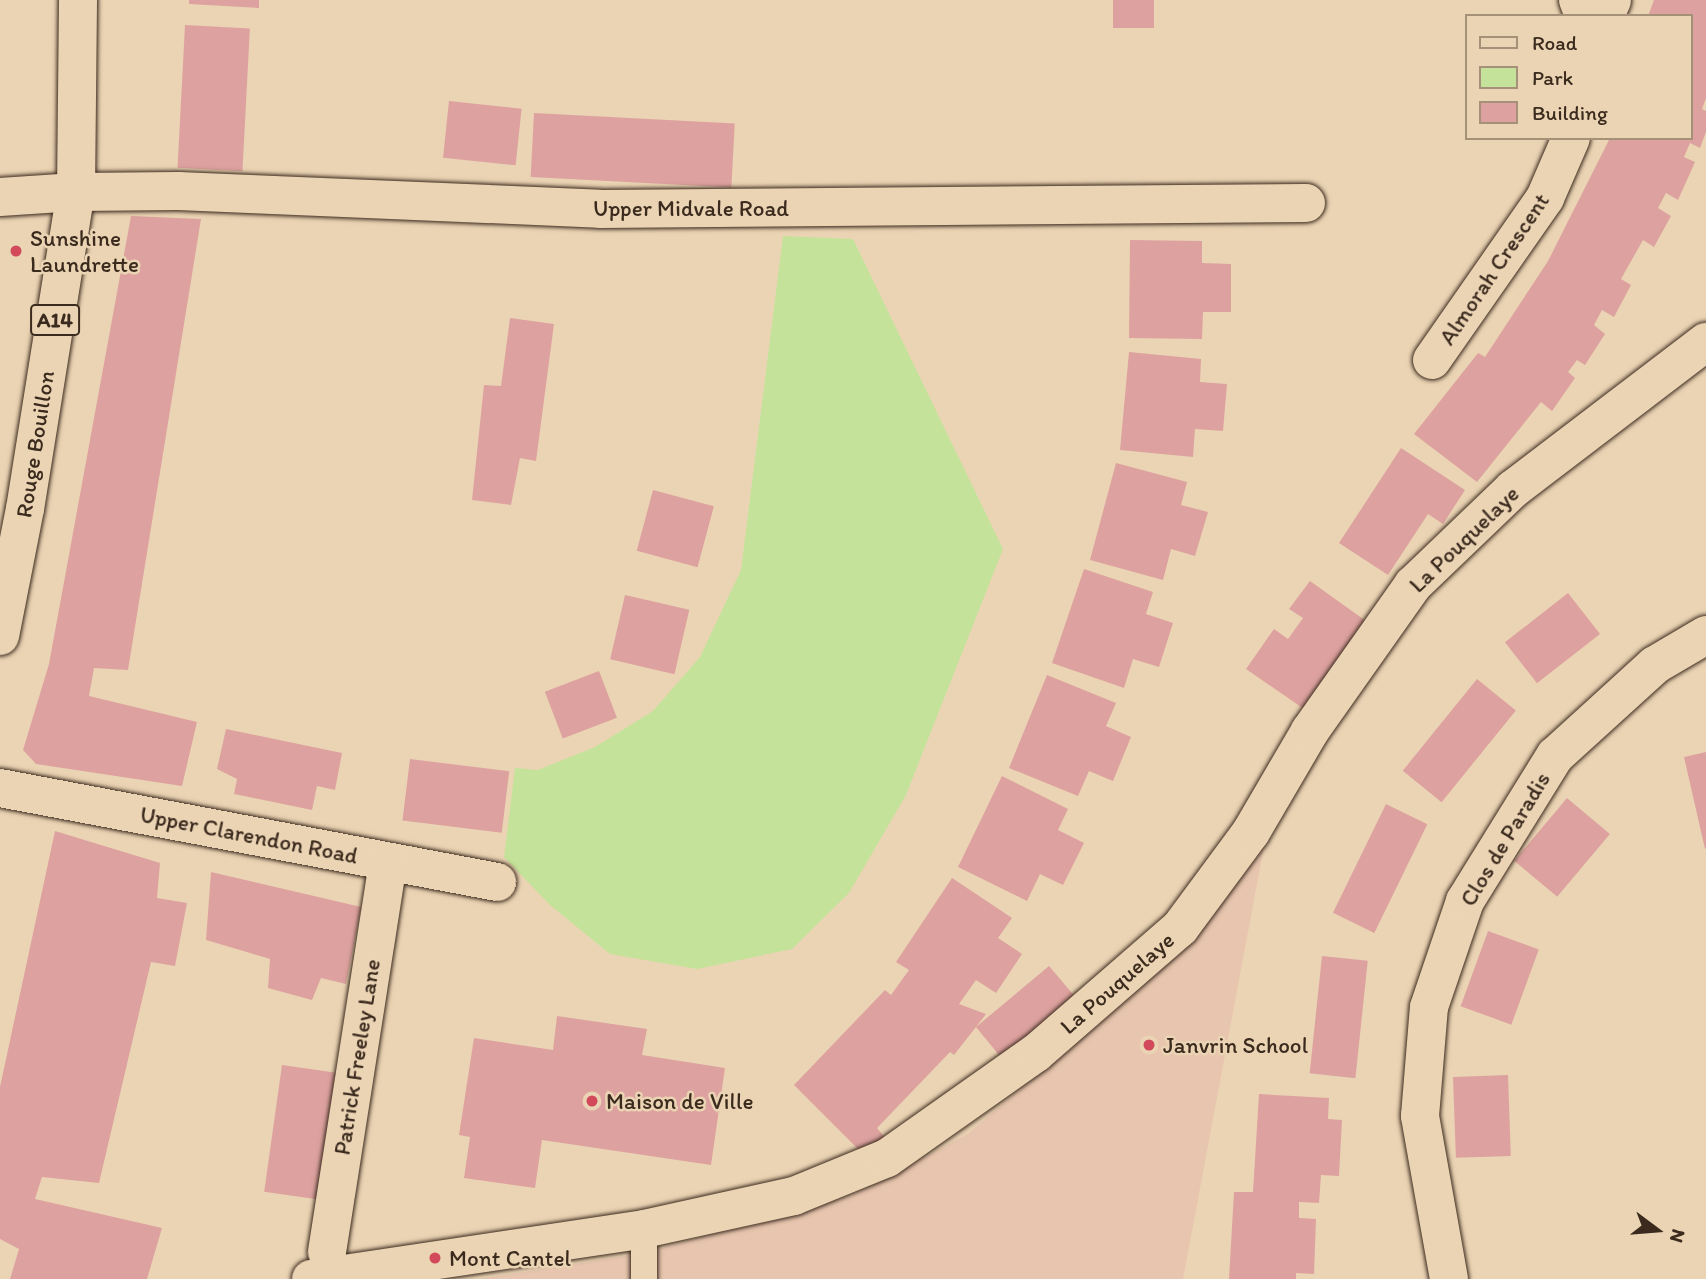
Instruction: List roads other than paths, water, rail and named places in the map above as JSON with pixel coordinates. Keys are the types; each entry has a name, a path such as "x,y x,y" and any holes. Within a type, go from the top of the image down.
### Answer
{"street":[{"name":"Rouge Bouillon","path":"0,636 25,509 76,192 78,0"},
{"name":"Almorah Crescent","path":"1432,360 1545,198 1570,140"},
{"name":"Upper Midvale Road","path":"0,197 76,192 178,191 600,209 1306,203"},
{"name":"La Pouquelaye","path":"319,1266 644,1229 794,1196 887,1158 1036,1053 1180,928 1251,832 1310,731 1413,585 1513,489 1706,341"},
{"name":"Clos de Paradis","path":"1449,1279 1420,1116 1429,1007 1465,901 1555,756 1655,664 1706,635"},
{"name":"Upper Clarendon Road","path":"0,788 497,882"},
{"name":"Patrick Freeley Lane","path":"319,1266 388,862"}],"lane":[{"path":"644,1229 644,1279"}],"place":[{"name":"Sunshine Laundrette","path":"16,251"},
{"name":"Janvrin School","path":"1149,1045"},
{"name":"Maison de Ville","path":"592,1101"},
{"name":"Mont Cantel","path":"435,1258"}]}
